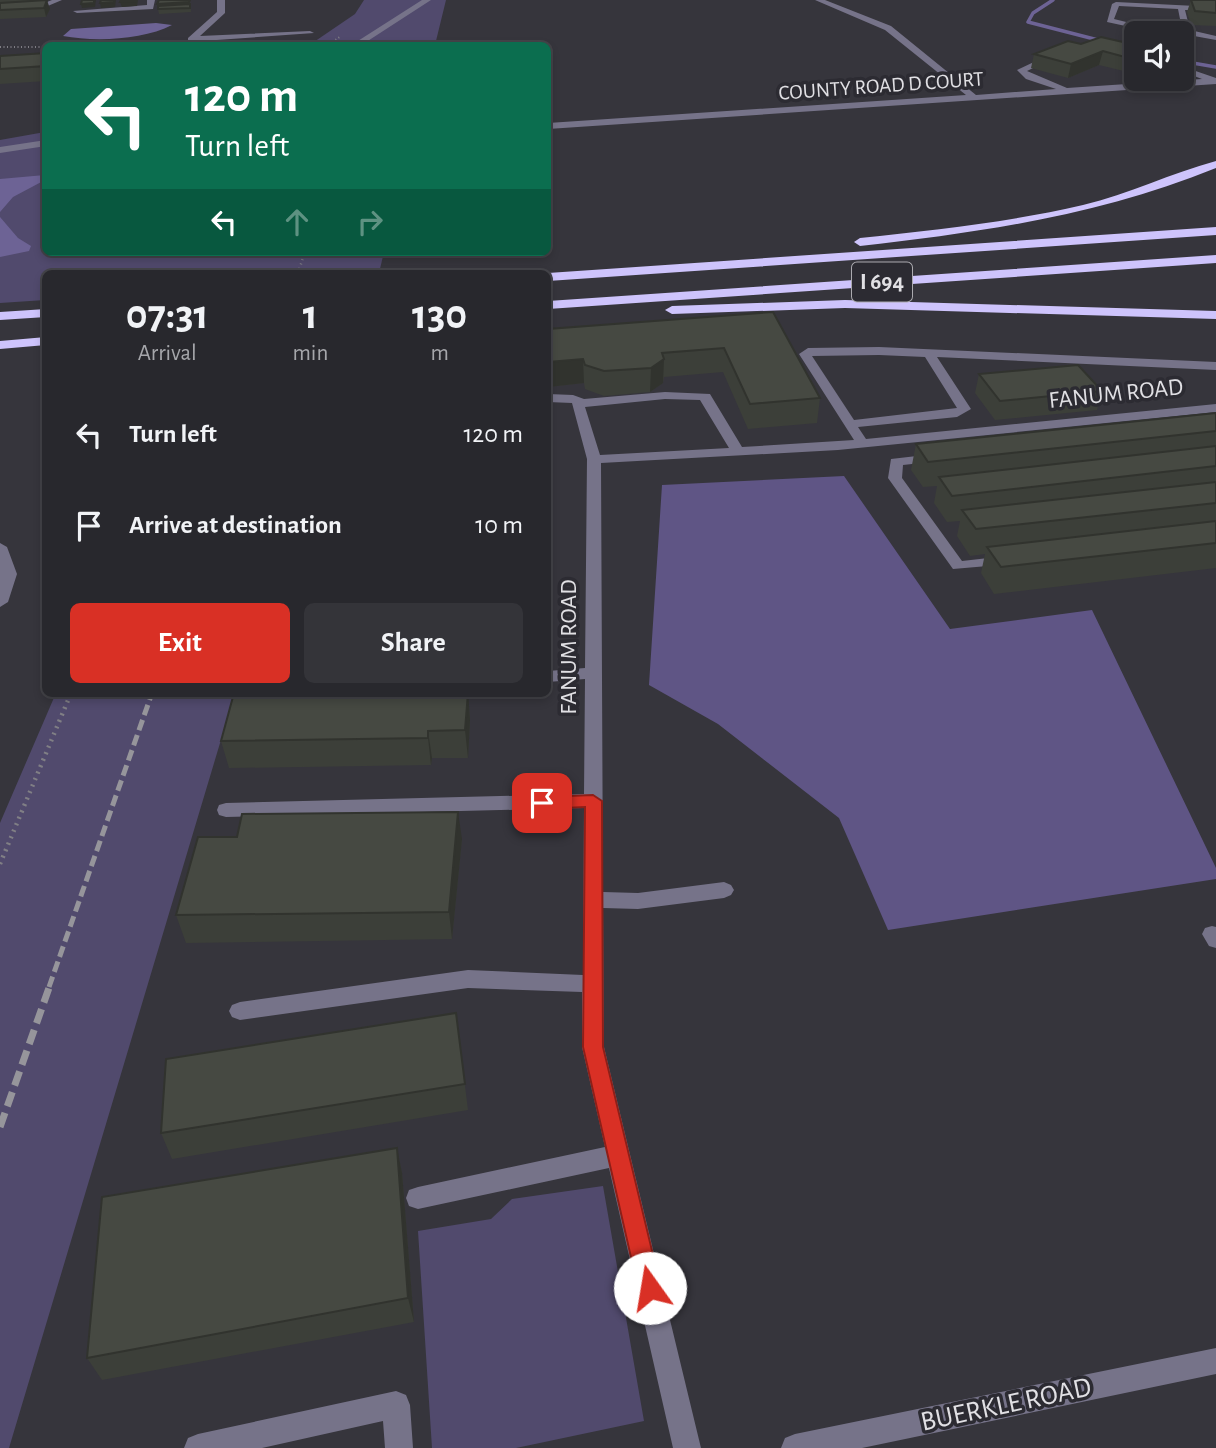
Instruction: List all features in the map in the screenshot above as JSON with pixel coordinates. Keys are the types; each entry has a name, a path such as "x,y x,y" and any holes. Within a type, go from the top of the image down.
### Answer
{"highway":[{"path":"562,276 1025,221 1102,206 1216,164"},
{"name":"I 694","path":"551,277 1216,231"},
{"name":"I 694","path":"551,305 1216,259"},
{"path":"551,314 845,304 1216,315"},
{"path":"0,316 42,313"},
{"path":"0,345 42,341"}],"street":[{"path":"0,9 43,6 58,0"},
{"path":"77,11 150,7 151,0"},
{"path":"190,42 221,13 221,0"},
{"path":"345,41 410,0"},
{"path":"360,42 427,0"},
{"path":"819,0 888,29 975,97"},
{"path":"1124,23 1110,20 1116,4 1216,9"},
{"path":"1181,7 1186,32 1216,38"},
{"path":"193,39 310,33"},
{"path":"1194,40 1216,45"},
{"path":"1066,91 1057,85 1029,77 1021,70 1067,51"},
{"path":"1194,73 1215,81"},
{"name":"COUNTY ROAD D COURT","path":"551,126 1215,81"},
{"path":"0,150 42,144"},
{"path":"0,160 42,153"},
{"path":"862,443 805,354 808,352 879,351 1216,366"},
{"path":"849,424 957,413 964,409 929,354"},
{"path":"551,398 573,399 582,403 700,394 705,397 738,451"},
{"path":"582,403 578,407 594,459"},
{"name":"FANUM ROAD","path":"687,1448 593,1047 594,459 862,443 1216,408"},
{"path":"952,456 896,462 895,478 958,566 1019,559"},
{"path":"0,547 9,574 0,602"},
{"path":"551,676 593,673"},
{"path":"226,810 593,801"},
{"path":"593,900 638,901 724,890"},
{"path":"240,1011 468,979 593,984"},
{"path":"418,1198 618,1155"},
{"name":"BUERKLE ROAD","path":"795,1448 1216,1361"},
{"path":"198,1448 396,1405 399,1448"}],"path":[{"path":"0,47 42,47"},
{"path":"0,864 69,697"}],"shaded area":[{"path":"364,0 446,0 436,42 314,42 355,14"},
{"path":"156,23 172,25 133,37 89,39 63,36 71,29"},
{"path":"42,133 42,256 383,256 380,270 42,270 42,300 0,303 0,140"},
{"path":"42,175 42,182 13,197 0,212 0,179"},
{"path":"0,217 18,238 31,246 29,251 0,257"},
{"path":"844,476 950,629 1092,610 1216,868 1216,879 888,930 839,818 718,724 649,685 662,485"},
{"path":"54,697 234,697 9,1448 0,1448 0,823"},
{"path":"603,1186 644,1421 516,1448 432,1448 418,1231 491,1219 512,1199"}],"building":[{"path":"47,0 44,8 0,10 0,3"},
{"path":"82,0 94,0 94,3 81,4"},
{"path":"101,0 114,0 114,2 100,3"},
{"path":"159,0 190,0 157,4"},
{"path":"1191,0 1216,0 1216,13 1195,11"},
{"path":"190,4 190,8 158,9 158,6"},
{"path":"1101,37 1124,42 1124,57 1103,51 1071,64 1034,54 1068,41 1081,44"},
{"path":"42,53 42,66 0,69 0,56"},
{"path":"773,312 820,398 750,404 724,348 662,353 664,359 651,368 604,371 585,365 583,359 551,362 551,329"},
{"path":"1078,365 1102,391 1000,401 979,374"},
{"path":"1216,413 1216,431 928,462 916,444"},
{"path":"1216,446 1216,466 952,496 939,477"},
{"path":"1216,482 1216,503 976,529 962,510"},
{"path":"1216,521 1216,543 1001,567 987,547"},
{"path":"233,697 468,697 465,730 428,731 428,738 221,741"},
{"path":"458,812 449,912 176,915 198,837 237,837 242,814"},
{"path":"456,1013 465,1084 161,1133 166,1059"},
{"path":"397,1148 408,1298 87,1358 102,1197"}],"waterway":[{"path":"1053,0 1033,13 1028,22 1102,41"},
{"path":"1194,63 1216,67"}],"railway":[{"path":"49,987 151,697"},
{"path":"0,1127 50,985"}],"route":[{"path":"542,803 593,801 593,1047 650,1288"}]}
